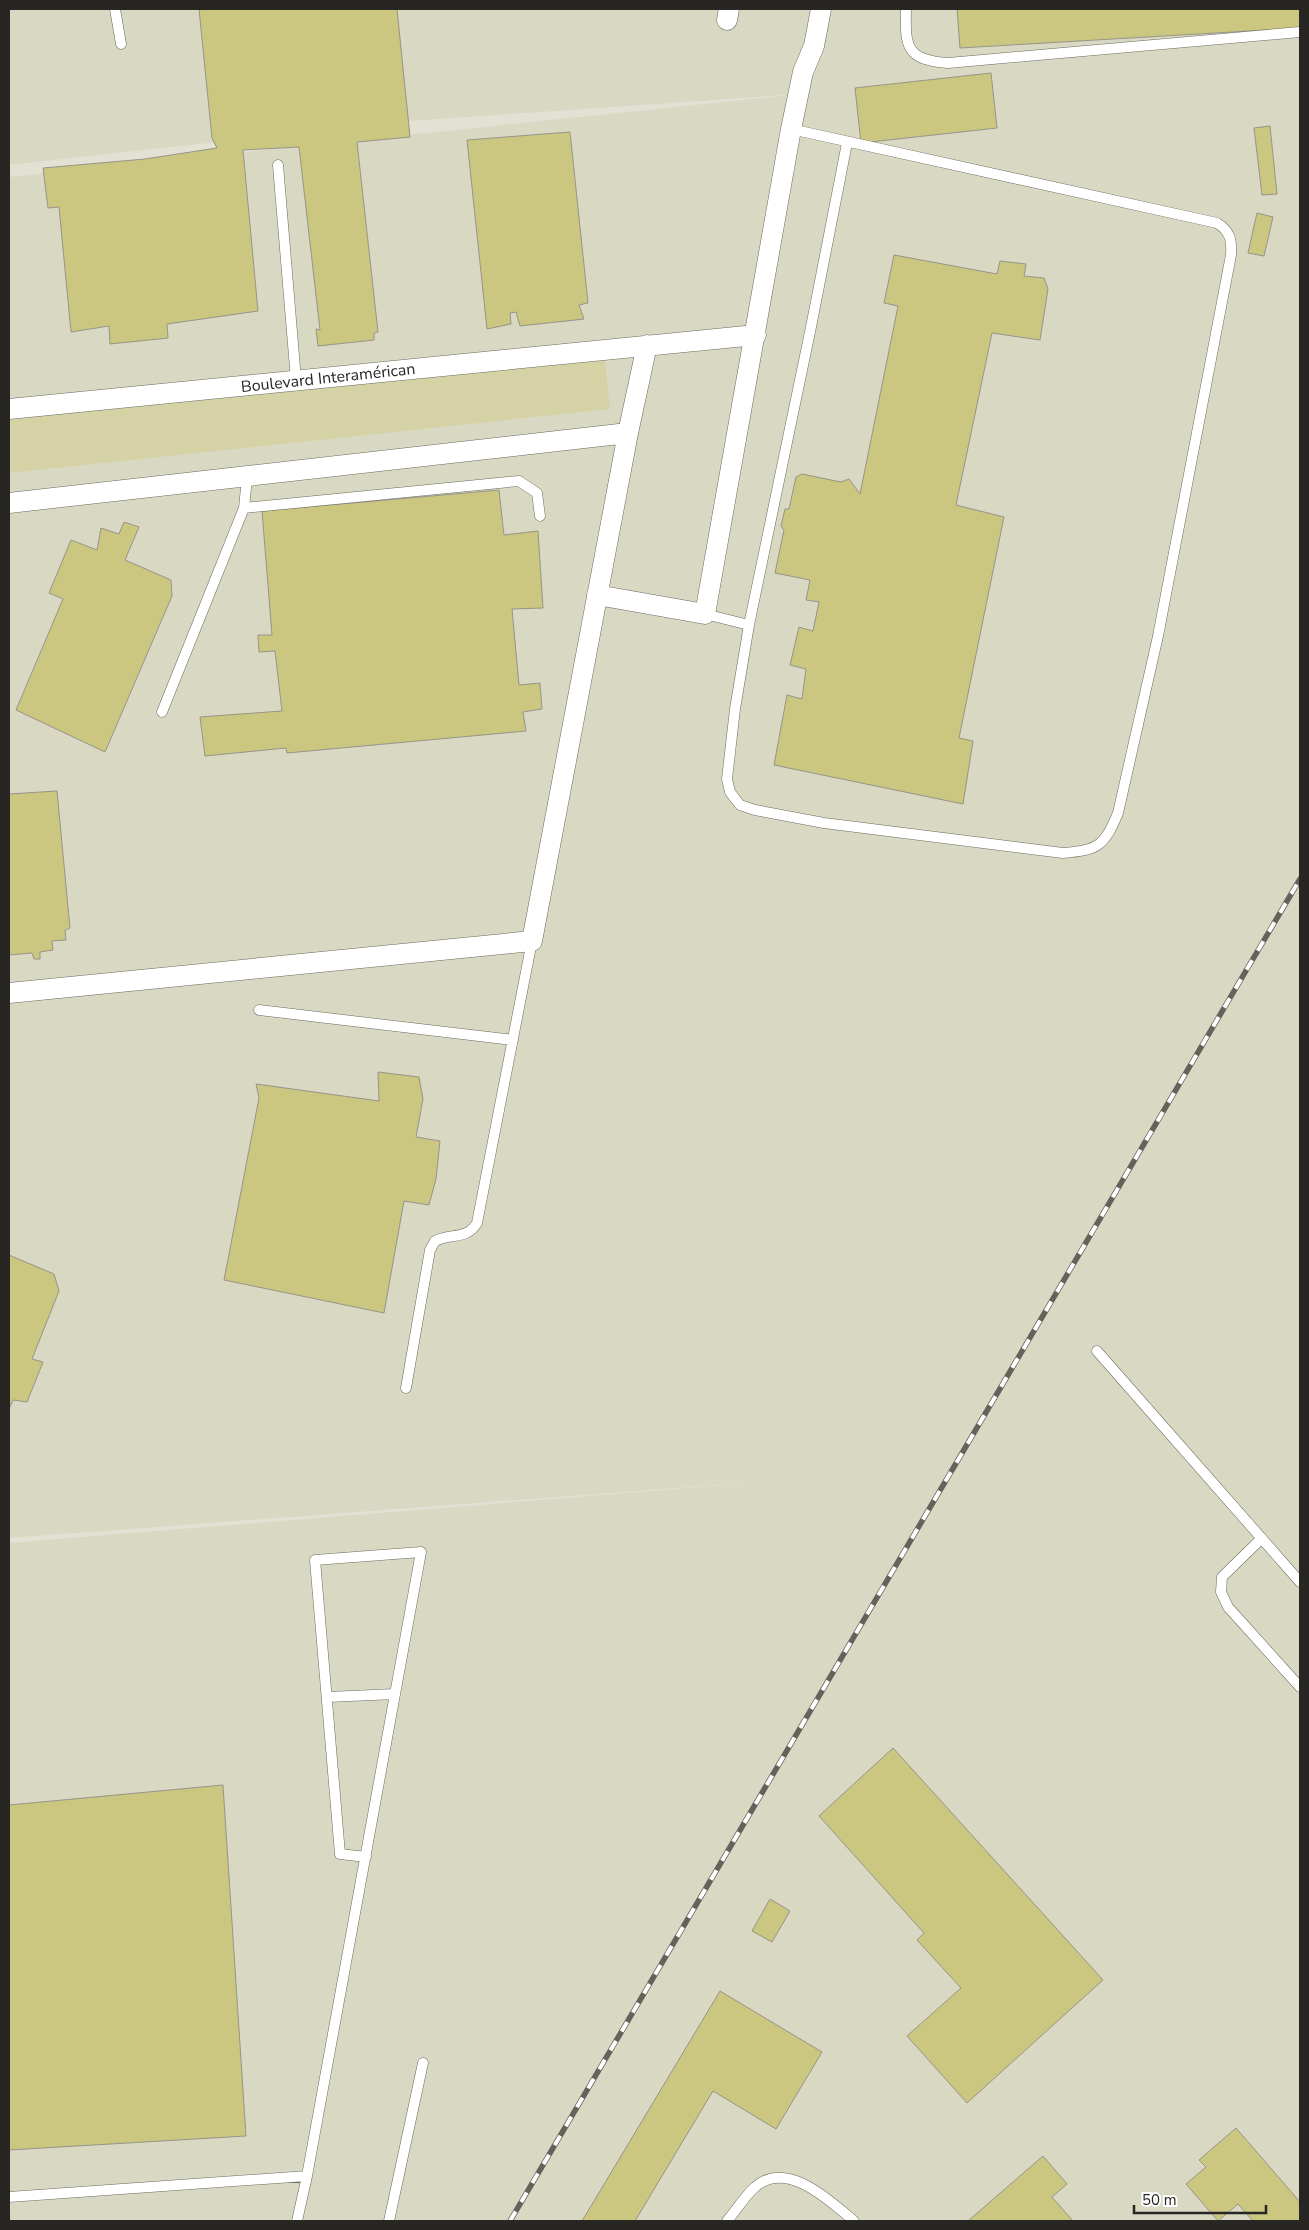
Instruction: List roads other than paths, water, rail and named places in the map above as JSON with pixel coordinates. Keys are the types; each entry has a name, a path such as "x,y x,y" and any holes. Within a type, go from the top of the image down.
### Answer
{"street":[{"path":"597,595 705,614 756,335 791,129 803,72 814,46 821,9"},
{"name":"Boulevard Interamérican","path":"9,409 756,335"},
{"path":"9,993 532,940 628,433 647,345"},
{"path":"9,502 247,477 628,433"}],"lane":[{"path":"115,9 121,44"},
{"path":"906,9 905,31 909,48 917,57 929,62 948,63 1300,32"},
{"path":"791,129 847,143 1217,223 1224,227 1230,235 1231,255 1158,636 1118,813 1109,834 1097,846 1083,852 1063,853 824,824 755,810 740,805 730,792 727,779 735,709 750,625 847,143"},
{"path":"278,165 296,380"},
{"path":"162,712 244,508 247,477"},
{"path":"244,508 519,481 536,494 540,516"},
{"path":"705,614 750,625"},
{"path":"406,1388 430,1250 436,1241 466,1235 472,1231 477,1223 532,940"},
{"path":"259,1010 513,1040"},
{"path":"1098,1351 1300,1582"},
{"path":"1262,1538 1222,1577 1221,1592 1228,1607 1300,1687"},
{"path":"297,2221 307,2176 366,1857 421,1552 315,1560 340,1854 366,1857"},
{"path":"328,1697 395,1694"},
{"path":"389,2221 423,2062"},
{"path":"9,2197 307,2176"},
{"path":"727,2221 754,2188 769,2179 781,2178 800,2182 820,2194 854,2221"}],"railway":[{"path":"510,2221 1300,879"}]}
